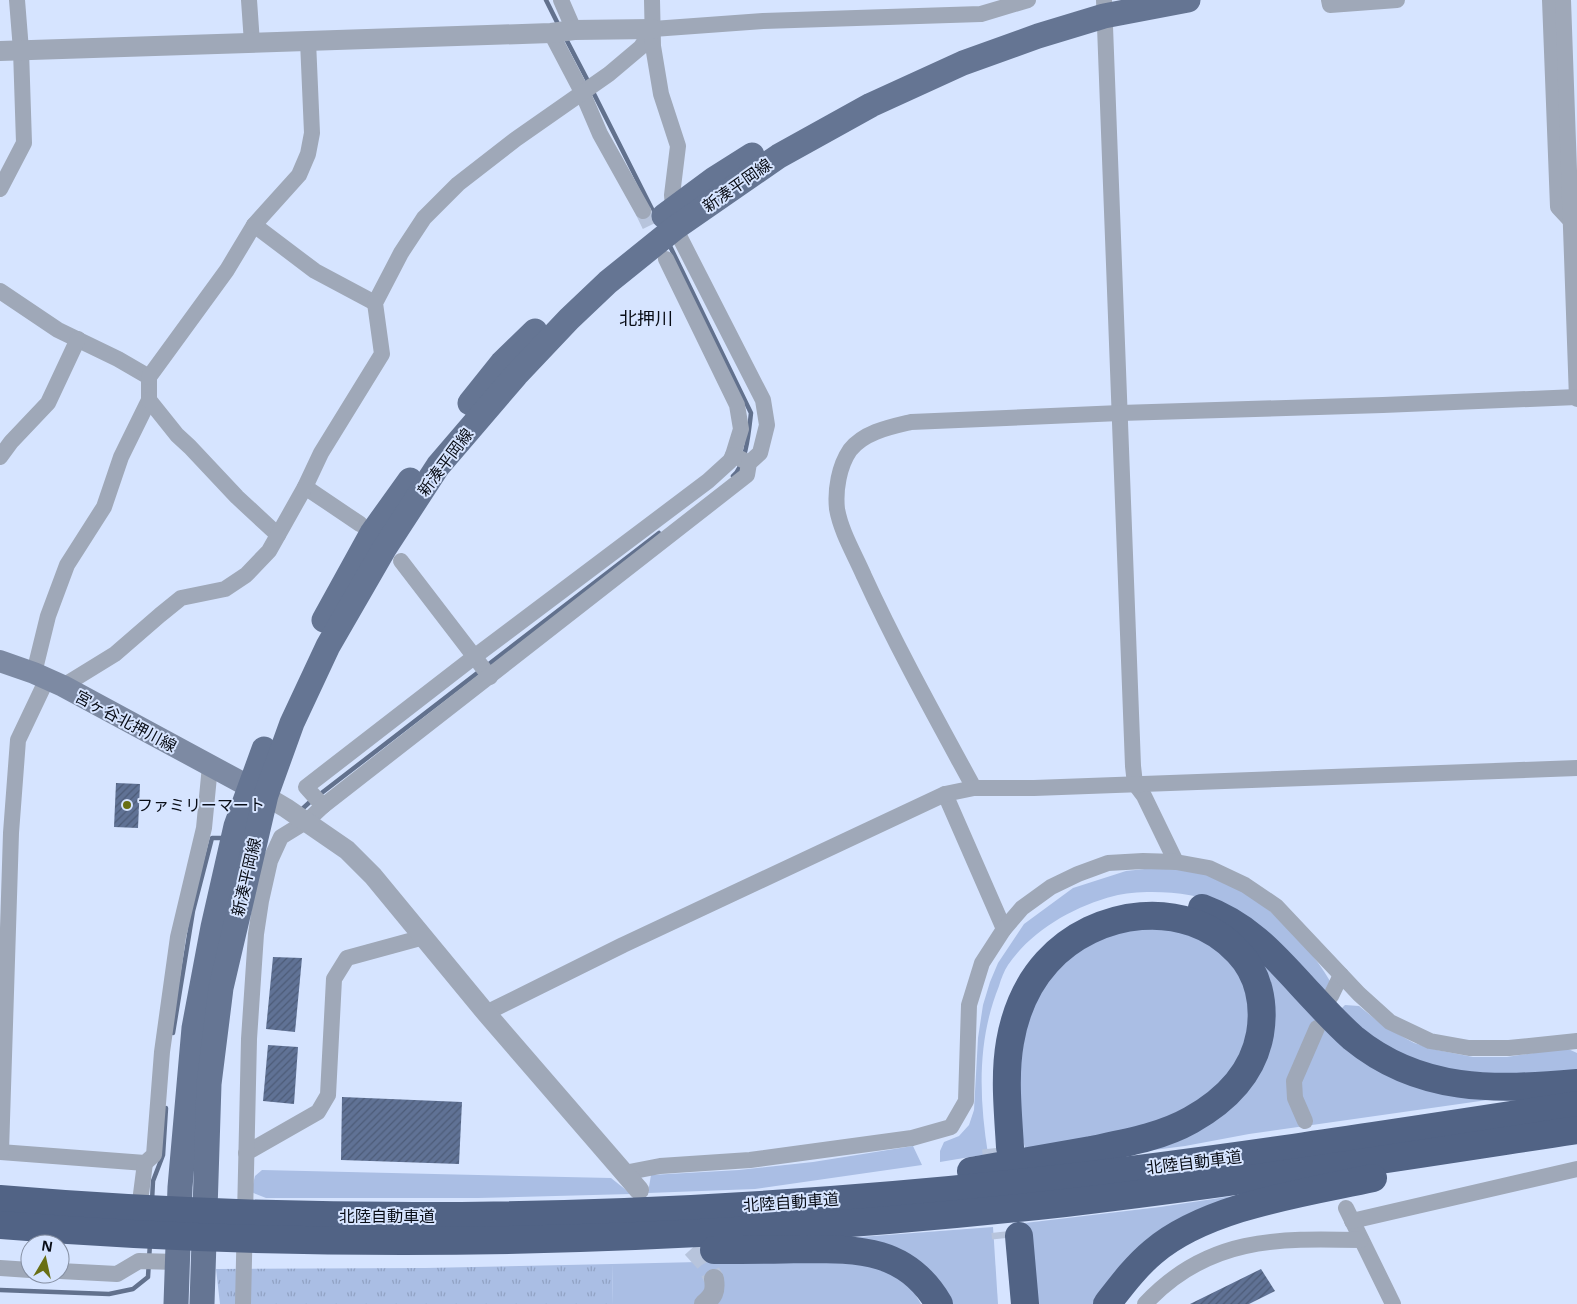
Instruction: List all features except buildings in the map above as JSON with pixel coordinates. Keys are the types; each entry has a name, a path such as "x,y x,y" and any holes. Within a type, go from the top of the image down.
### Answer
{"highway":[{"path":"789,1202 1124,1144 1148,1138 1190,1121 1225,1096 1240,1080 1251,1063 1258,1043 1261,1025 1262,1005 1255,980 1243,957 1230,943 1214,931 1187,920 1156,915 1117,920 1077,936 1061,948 1046,963 1023,998 1010,1041 1003,1147 992,1085 995,1043 1005,1002 1026,964 1041,946 1073,921 1113,904 1134,901 1169,901 1196,906 1235,923 1269,950 1335,1022 1390,1063 1410,1072 1430,1079 1475,1086 1498,1087 1577,1083"},
{"name":"北陸自動車道","path":"0,1225 128,1221 257,1226 606,1213 929,1192 1063,1178 1309,1146 1577,1104"},
{"path":"1107,1304 1153,1252 1198,1224 1219,1216 1287,1197 1577,1132"},
{"name":"北陸自動車道","path":"257,1226 368,1241 488,1241 726,1232 839,1224 1063,1203 1177,1189 1577,1132"},
{"name":"北陸自動車道","path":"0,1199 128,1221"},
{"path":"1012,1304 1012,1237 1025,1304"},
{"path":"368,1241 412,1247 822,1249 866,1252 886,1257 905,1266 920,1278 939,1304"}],"main road":[{"name":"新湊平岡線","path":"202,1304 209,1084 217,1017 258,791 278,712 314,638 372,533 433,448 509,356 586,282 674,219 714,179 795,127 856,94 933,58 1006,30 1105,4 1188,0"},
{"name":"宮ヶ谷北押川線","path":"0,661 48,680 258,791"},
{"name":"新湊平岡線","path":"176,1304 180,1187 194,1028 213,926 236,826 258,791"}],"street":[{"path":"0,189 24,144 21,50 17,0"},
{"path":"249,0 252,42"},
{"path":"561,0 574,30"},
{"path":"243,1304 249,1039 256,934 270,861 281,836 307,821 322,805 490,677 747,475 749,463 760,453 767,425 763,400 674,219 672,195 678,146 661,94 653,46 652,0"},
{"path":"0,51 551,33 574,30 653,29 763,22 981,14 1028,0"},
{"path":"1329,0 1330,4 1398,0"},
{"path":"1550,0 1558,207 1574,218"},
{"path":"974,788 887,627 844,529 838,509 838,488 840,471 850,450 866,437 886,428 911,422 1120,412 1577,398 1574,218 1563,0"},
{"path":"1105,4 1135,784 1144,796 1176,862"},
{"path":"48,680 115,654 181,598 225,589 246,575 269,551 305,487 321,453 382,354 375,303 401,253 424,218 458,184 516,139 608,74 641,47 653,29"},
{"path":"551,33 582,92 600,134 643,211"},
{"path":"145,1163 0,1152 11,833 18,740 48,680 48,616 67,566 104,507 121,457 149,400 149,377 227,270 254,225 299,175 308,154 312,133 308,41"},
{"path":"254,225 315,271 375,303"},
{"path":"322,805 306,787 474,657 708,481 730,461 741,429 737,405 666,259"},
{"path":"0,291 58,330 118,359 149,377"},
{"path":"0,457 11,442 48,403 78,339"},
{"path":"149,400 177,435 237,497 278,535"},
{"path":"733,455 749,463"},
{"path":"305,487 360,524"},
{"path":"402,561 490,677"},
{"path":"139,1261 141,1194 145,1163 154,1155 162,1052 178,937 204,828 210,766"},
{"path":"486,1013 623,945 944,794 974,788 1034,788 1577,768"},
{"path":"258,791 307,821 347,850 373,876 486,1013 639,1190"},
{"path":"944,794 1004,929"},
{"path":"624,1173 660,1166 750,1160 912,1138 951,1127 966,1101 969,1005 982,963 1004,929 1022,908 1052,887 1078,874 1108,863 1176,862 1209,868 1245,885 1276,906 1341,976 1390,1022 1430,1041 1469,1048 1501,1048 1577,1041"},
{"path":"246,1153 318,1112 328,1095 334,979 347,958 424,937"},
{"path":"1331,996 1341,976"},
{"path":"1305,1121 1295,1098 1294,1081 1317,1028"},
{"path":"1394,1304 1349,1215 1577,1169"},
{"path":"1145,1304 1175,1276 1228,1249 1258,1242 1290,1239 1361,1240"},
{"path":"70,1272 117,1274 139,1261 177,1262"},
{"path":"0,1268 20,1269"},
{"path":"704,1304 713,1296 716,1290 714,1279"}],"green space":[{"path":"1154,868 1208,874 1248,894 1280,920 1308,950 1330,981 1326,993 1233,913 1211,900 1183,894 1139,892 1114,896 1084,906 1055,921 1041,931 1029,941 1005,970 992,1006 983,1048 983,1112 988,1154 940,1162 940,1151 944,1142 959,1136 969,1125 974,1110 978,1038 983,1005 998,963 1024,924 1073,888 1126,871"},
{"path":"1166,927 1202,940 1219,949 1233,962 1247,987 1250,1015 1245,1042 1226,1078 1222,1084 1199,1101 1137,1128 1100,1137 1025,1148 1019,1124 1017,1094 1023,1025 1049,976 1071,955 1095,939 1131,929"},
{"path":"1262,958 1347,1045 1537,1093 1115,1155 1243,1087"},
{"path":"1345,1005 1359,1006 1385,1027 1414,1043 1437,1050 1473,1057 1507,1057 1566,1048 1577,1053 1577,1072 1540,1076 1454,1074 1391,1051 1358,1028 1341,1009"},
{"path":"913,1146 922,1165 755,1189 648,1193 651,1175 739,1170 813,1162"},
{"path":"262,1170 611,1178 631,1194 478,1198 266,1198 251,1192 255,1176"},
{"path":"1253,1193 1096,1304 1036,1304 1025,1223 1160,1207"},
{"path":"993,1227 998,1304 949,1304 834,1239"},
{"path":"791,1260 869,1265 892,1274 912,1289 921,1304 613,1304 612,1264"},
{"path":"612,1264 613,1304 220,1304 216,1269 425,1268"}],"waterway":[{"path":"546,0 560,28"},
{"path":"565,37 589,83"},
{"path":"592,90 655,215"},
{"path":"668,242 751,413 744,456 733,476"},
{"path":"319,795 659,533"},
{"path":"300,811 312,800"},
{"path":"173,1033 193,911 212,838 225,838"},
{"path":"152,1201 153,1181 163,1155 166,1108"},
{"path":"0,1290 109,1294 133,1289 148,1277 150,1243"}],"tunnel":[{"path":"643,211 662,250"},
{"path":"996,1148 1006,1238"},
{"path":"672,1226 705,1262 714,1279"}],"place":[{"name":"ファミリーマート","path":"127,805"}],"district":[{"name":"北押川","path":"646,319"}]}
